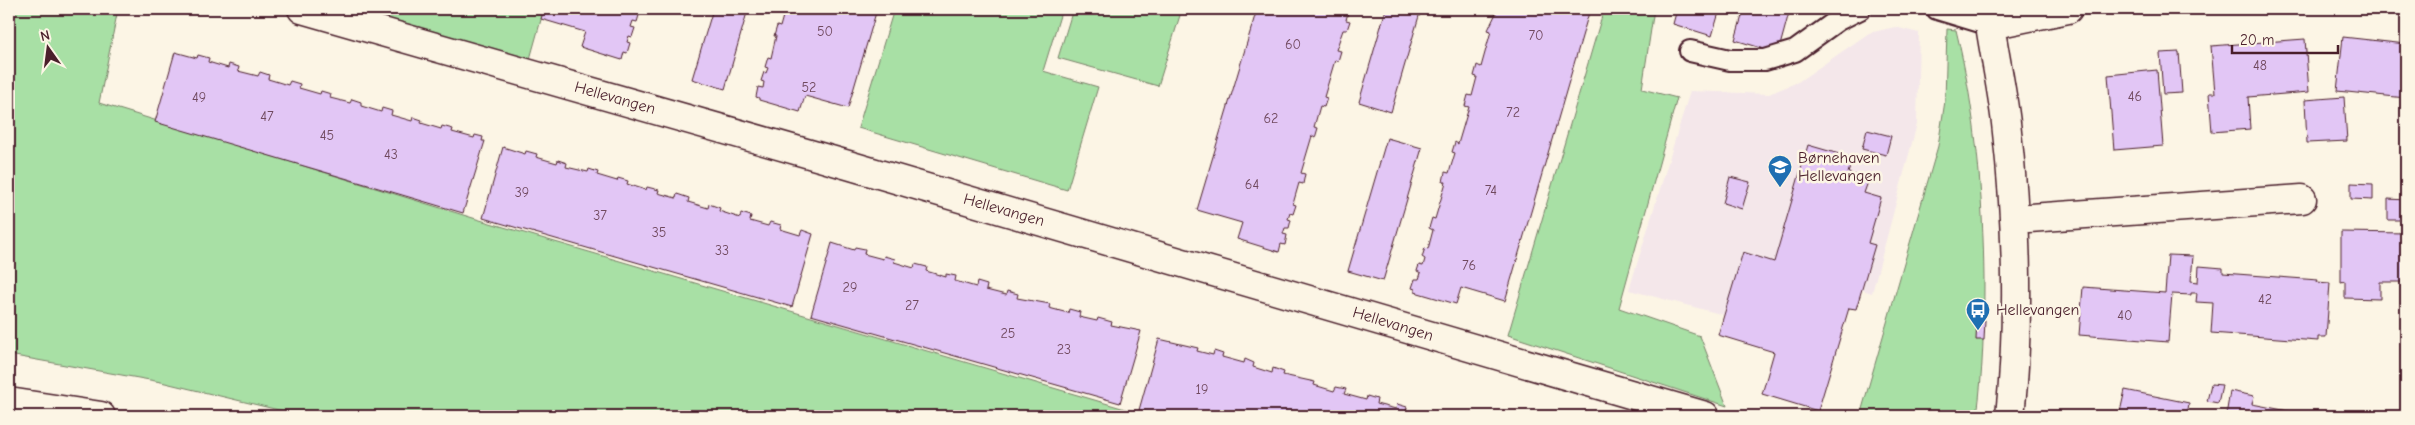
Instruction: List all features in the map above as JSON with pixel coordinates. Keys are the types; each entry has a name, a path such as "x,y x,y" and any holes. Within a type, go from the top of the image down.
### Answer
{"street":[{"name":"Hellevangen","path":"302,9 848,165 1705,416"},
{"path":"2010,416 2015,316 2015,219 2006,122 1990,25 2068,9"},
{"path":"2015,219 2302,199"},
{"path":"9,402 101,416"}],"lane":[{"path":"1690,51 1730,60 1765,60 1795,51 1838,20 1860,9"},
{"path":"1936,9 1990,25"}],"shaded area":[{"name":"Børnehaven Hellevangen","path":"1895,27 1919,33 1917,124 1872,293 1743,252 1724,315 1629,290 1690,91 1769,94 1798,82 1869,33"}],"green space":[{"path":"9,9 118,9 99,103 473,218 1149,416 304,416 161,382 9,355"},
{"path":"355,9 544,9 530,59"},
{"path":"894,9 1062,9 1043,71 1098,87 1067,190 858,128"},
{"path":"1073,9 1182,9 1158,86 1058,58"},
{"path":"1604,9 1654,9 1642,89 1677,98 1619,308 1700,336 1727,406 1508,335"},
{"path":"1947,29 1956,30 1963,61 1969,92 1980,184 1984,313 1982,365 1977,416 1860,416 1938,146 1945,101"}],"building":[{"path":"544,9 637,9 636,11 640,12 637,22 633,21 631,27 635,28 632,37 629,36 627,42 630,43 627,53 624,52 622,60 580,47 585,32 541,19"},
{"path":"713,9 748,9 725,89 692,79"},
{"path":"785,9 877,9 848,108 805,96 800,112 759,100 756,97 758,87 763,88 764,82 761,81 764,72 766,73 768,68 765,67 768,57 771,58 776,36 774,36 777,26 780,27"},
{"path":"1257,9 1349,9 1346,20 1350,21 1347,30 1343,30 1336,50 1341,51 1338,61 1335,60 1324,97 1327,98 1324,107 1320,106 1314,127 1318,128 1315,138 1312,136 1301,173 1305,174 1303,184 1299,183 1293,204 1296,205 1293,214 1290,213 1288,219 1291,220 1289,228 1285,228 1283,234 1287,235 1285,245 1281,244 1279,252 1237,239 1242,223 1197,210"},
{"path":"1386,9 1421,9 1391,112 1359,102"},
{"path":"1498,9 1590,9 1505,301 1461,288 1456,304 1415,292 1415,289 1412,288 1415,279 1419,279 1421,273 1417,271 1419,265 1423,266 1425,259 1422,257 1425,248 1428,249 1433,230 1429,228 1432,218 1435,219 1446,182 1443,182 1445,172 1449,173 1455,153 1452,152 1455,142 1458,144 1469,107 1465,106 1468,95 1472,96 1477,77 1474,76 1477,65 1481,67 1491,31 1488,30"},
{"path":"1677,9 1720,9 1712,36 1673,24"},
{"path":"1744,9 1790,9 1778,53 1735,40"},
{"path":"2343,37 2406,44 2406,98 2337,91"},
{"path":"2305,39 2309,92 2248,97 2250,129 2212,132 2209,93 2215,93 2211,46"},
{"path":"175,52 197,58 198,55 209,58 208,62 228,68 229,64 239,67 238,71 258,76 260,72 269,75 268,79 288,85 290,81 300,84 299,88 320,94 321,91 331,94 330,98 350,103 352,99 361,102 361,106 381,112 382,108 392,111 391,115 412,121 413,117 422,120 421,123 441,129 442,126 453,129 452,132 474,138 475,135 483,137 482,141 485,141 463,213 155,122"},
{"path":"2179,52 2182,93 2163,94 2160,53"},
{"path":"2157,70 2163,146 2114,150 2108,75"},
{"path":"2344,97 2347,141 2307,143 2305,100"},
{"path":"1867,130 1891,136 1886,155 1862,149"},
{"path":"1387,138 1422,148 1383,281 1348,271"},
{"path":"1808,145 1853,158 1848,173 1869,179 1864,193 1881,198 1868,243 1875,245 1856,309 1849,308 1818,411 1762,394 1774,352 1718,335 1743,252 1774,262"},
{"path":"503,147 525,154 526,151 537,154 536,157 557,163 558,160 567,163 566,167 588,172 589,169 598,172 597,175 617,181 618,178 628,181 627,184 646,190 647,187 659,190 658,193 676,198 677,194 689,198 688,202 708,208 709,204 720,208 719,211 740,218 741,213 751,216 750,221 768,226 770,222 781,225 780,229 800,235 802,230 813,234 792,307 483,218"},
{"path":"1730,177 1750,182 1742,209 1723,203"},
{"path":"2351,183 2373,184 2373,200 2351,199"},
{"path":"2388,199 2406,200 2406,220 2388,220"},
{"path":"2341,232 2406,233 2406,282 2380,282 2380,299 2345,298 2345,281 2341,282"},
{"path":"832,243 854,250 855,247 865,249 864,254 883,259 884,256 895,259 894,262 914,268 915,264 927,267 926,271 946,277 946,274 956,276 955,281 976,287 977,282 987,285 986,290 1006,295 1007,291 1018,294 1017,298 1050,304 1049,308 1068,313 1069,309 1080,312 1079,317 1097,321 1098,318 1112,322 1111,325 1141,331 1120,403 811,315"},
{"path":"2168,255 2193,256 2191,281 2198,282 2199,266 2223,268 2223,273 2318,280 2317,282 2330,283 2326,337 2318,337 2318,341 2211,333 2213,303 2196,302 2197,293 2191,293 2191,295 2172,294 2168,342 2079,335 2083,287 2165,293"},
{"path":"1977,320 1985,320 1984,340 1976,340"},
{"path":"1159,339 1198,348 1197,351 1213,355 1214,351 1223,354 1222,357 1244,363 1245,359 1254,363 1253,367 1272,373 1273,368 1284,372 1283,375 1315,382 1314,385 1334,391 1336,387 1346,389 1344,394 1366,400 1367,396 1377,399 1376,404 1396,409 1397,404 1407,407 1406,412 1421,416 1162,416 1139,410"},
{"path":"2211,384 2222,385 2218,403 2207,401"},
{"path":"2125,390 2189,403 2187,416 2119,416"},
{"path":"2230,391 2254,396 2252,404 2314,416 2226,416"}],"place":[{"name":"Børnehaven Hellevangen","path":"1780,188"},
{"name":"Hellevangen","path":"1978,331"}]}
